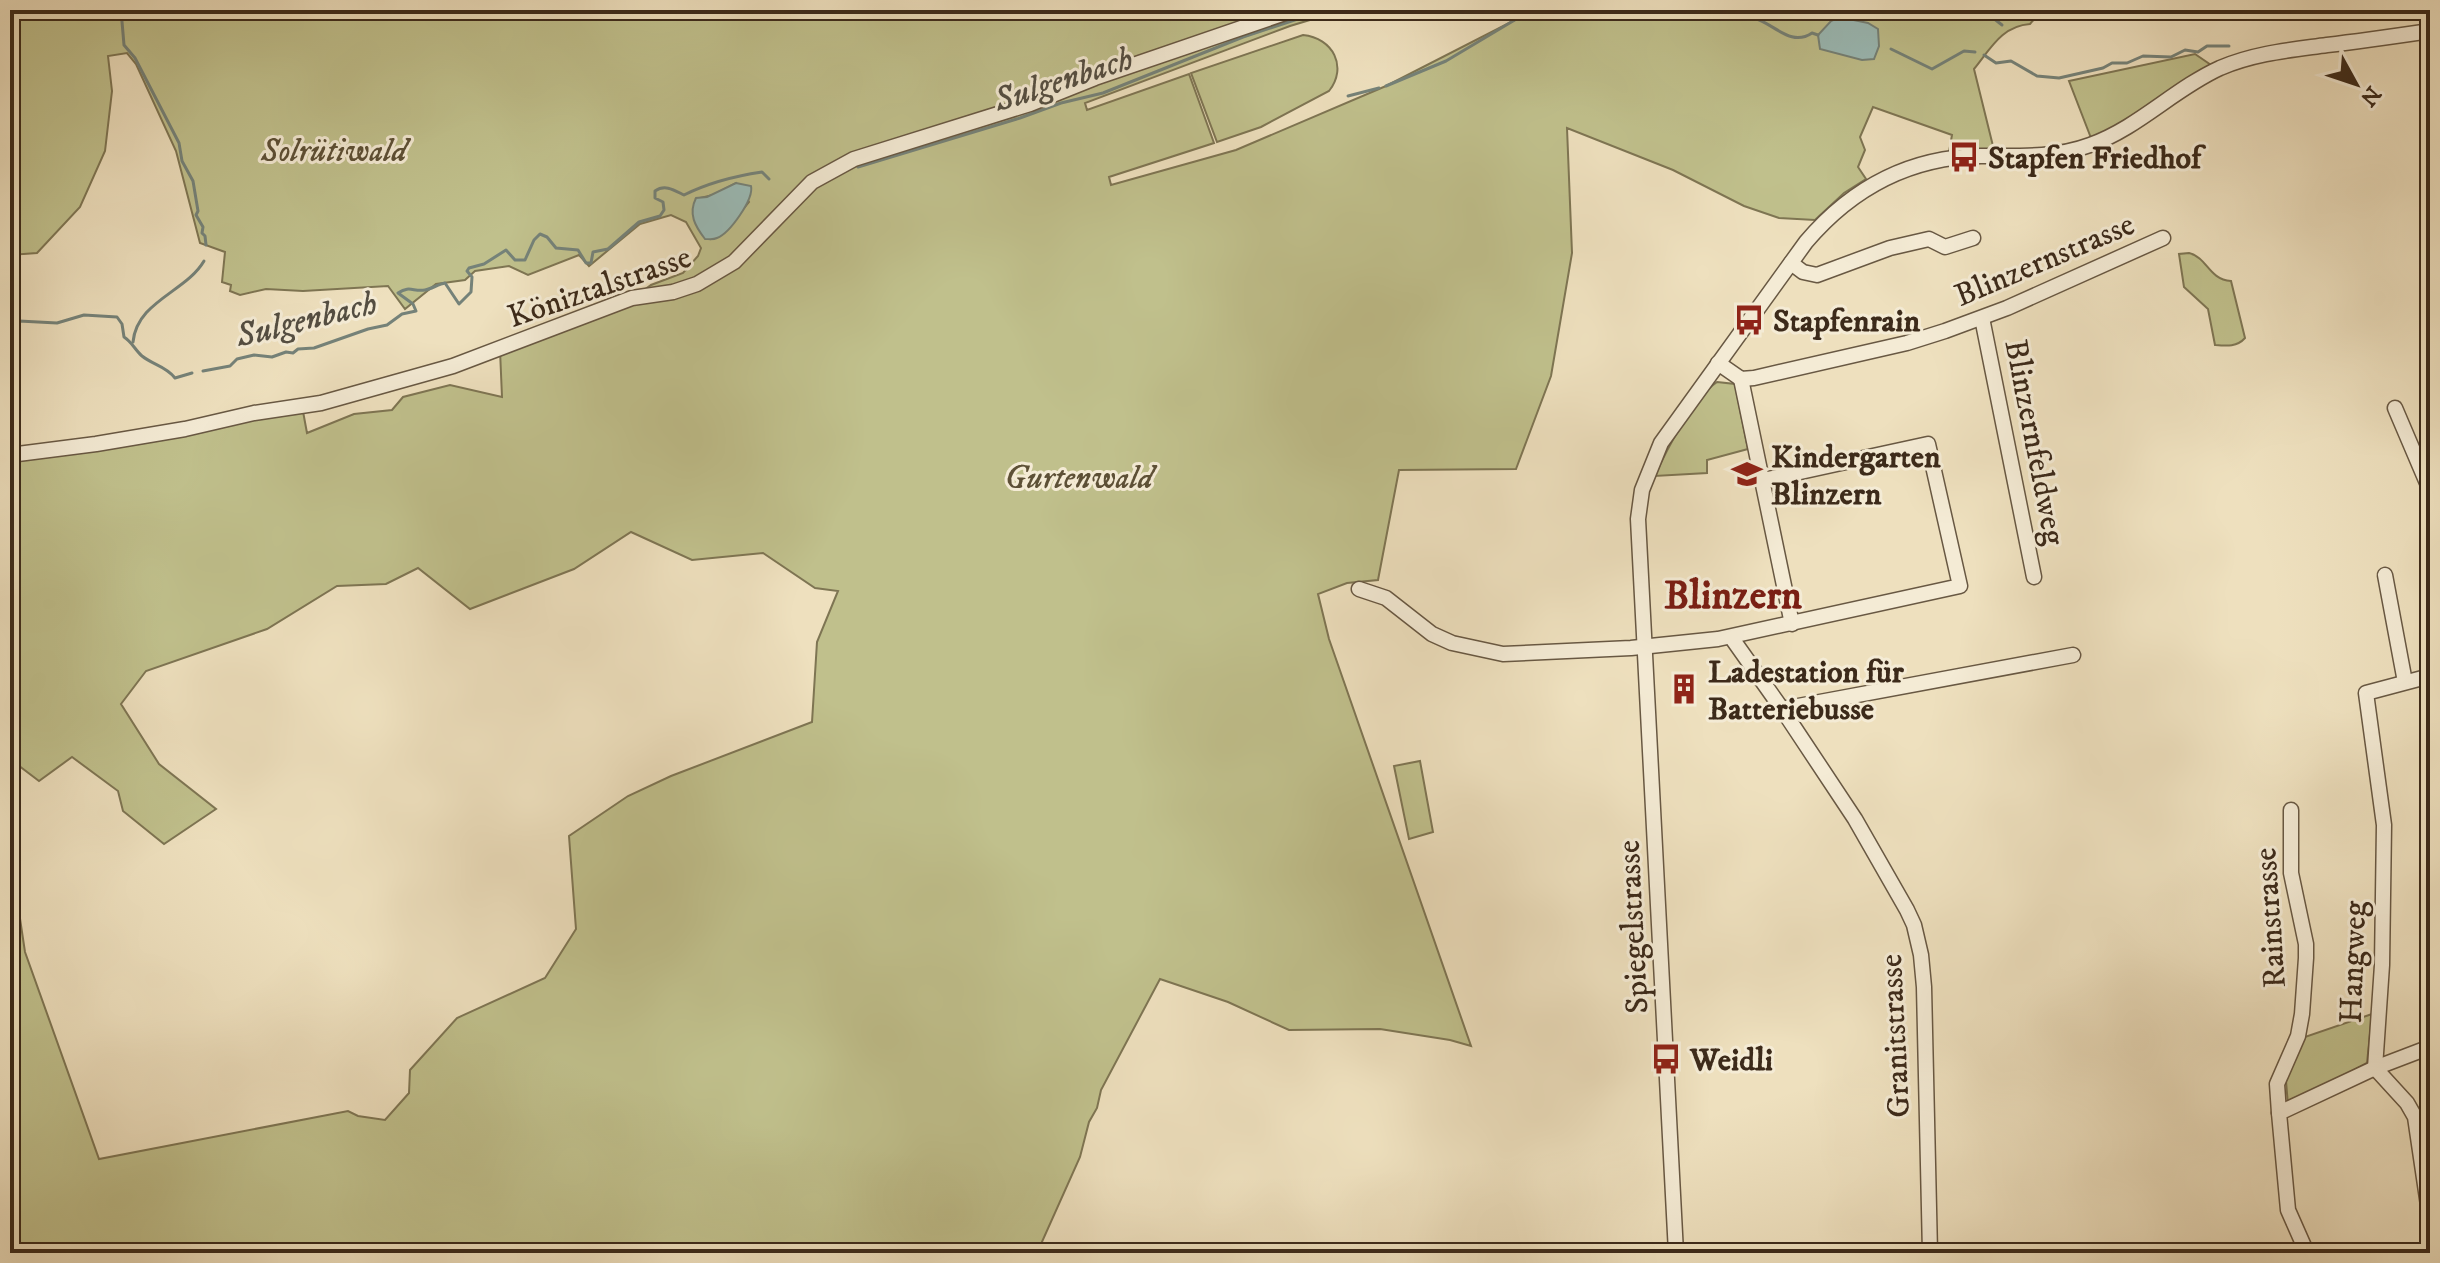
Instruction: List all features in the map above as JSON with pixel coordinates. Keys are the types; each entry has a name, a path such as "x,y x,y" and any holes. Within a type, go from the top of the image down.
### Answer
{"street":[{"name":"Köniztalstrasse","path":"10,455 140,437 254,413 321,403 477,358 632,298 673,292 697,284 734,262 812,182 845,163 1030,104 1095,78 1294,10"},
{"name":"Spiegelstrasse","path":"1676,1253 1638,519 1642,490 1661,443 1819,226 1849,199 1879,180 1902,170 1951,158 2052,154 2088,146 2135,123 2210,73 2243,59 2271,52 2430,31"},
{"path":"1791,263 1803,272 1817,275 1890,248 1929,239 1945,247 1973,238"},
{"name":"Blinzernstrasse","path":"1741,379 1907,343 1982,318 2163,238"},
{"name":"Blinzernfeldweg","path":"1982,318 2034,577"},
{"path":"1718,363 1741,379 1792,624"},
{"path":"2395,408 2430,490"},
{"path":"1359,589 1386,598 1432,634 1452,643 1503,654 1646,646 1731,637 1960,586 1928,444 1763,480"},
{"path":"2385,575 2405,682 2430,676"},
{"name":"Granitstrasse","path":"1731,637 1855,819 1914,925 1924,987 1930,1253"},
{"path":"1782,709 2073,655"},
{"name":"Hangweg","path":"2405,682 2366,693 2384,825 2382,965 2375,1068 2407,1103 2415,1117 2430,1219"},
{"name":"Rainstrasse","path":"2291,810 2291,873 2306,944 2306,958 2298,1036 2277,1084 2288,1210 2307,1253"},
{"path":"2279,1113 2375,1068 2430,1047"}],"green space":[{"name":"Gurtenwald","path":"10,10 1343,10 1290,26 1085,103 1087,110 1189,74 1214,143 1109,177 1111,185 1236,150 1386,86 1519,18 1526,10 2042,10 2030,24 2004,34 1974,69 1994,150 1949,152 1952,135 1873,107 1860,137 1865,150 1858,167 1866,179 1844,193 1815,220 1779,218 1744,206 1673,170 1567,128 1572,253 1551,376 1516,469 1399,470 1378,580 1347,583 1318,594 1329,639 1471,1046 1380,1029 1289,1030 1228,1002 1160,979 1101,1090 1080,1157 1037,1253 10,1253 10,893 16,892 25,952 99,1159 348,1111 358,1116 385,1120 409,1093 410,1070 457,1018 545,978 576,929 569,836 628,796 671,776 812,722 817,642 838,591 815,588 763,553 692,560 631,532 574,569 470,609 418,568 386,584 337,586 267,629 146,671 121,704 159,764 216,809 164,844 123,811 118,791 72,757 39,781 10,759 10,454 302,406 307,433 354,414 392,410 403,397 450,385 502,397 500,350 632,299 651,285 683,273 701,248 686,222 671,215 640,224 589,266 579,255 528,275 509,266 475,271 465,280 436,284 405,309 388,286 303,291 266,289 240,295 230,291 231,285 222,282 225,252 200,243 176,151 136,64 127,53 108,56 112,91 105,151 80,207 37,253 10,255","holes":["736,183 749,202 723,234 711,239 696,199 713,195"]},
{"path":"1303,35 1322,42 1334,55 1337,73 1329,91 1261,127 1217,142 1191,73"},
{"path":"2195,54 2211,65 2115,127 2091,138 2069,81"},
{"path":"2189,253 2217,276 2231,281 2245,338 2239,343 2215,345 2208,309 2184,287 2179,254"},
{"path":"1717,382 1735,384 1748,449 1707,460 1707,473 1655,476 1690,412"},
{"path":"1420,761 1433,832 1409,839 1394,766"},
{"path":"2372,1014 2367,1063 2288,1105 2285,1069 2299,1039"}],"water":[{"path":"1839,17 1868,23 1878,29 1879,46 1874,59 1862,60 1820,49 1818,35"},
{"path":"736,183 751,186 745,207 722,235 705,239 694,220 696,198 707,197"}],"waterway":[{"path":"121,10 124,45 135,58 179,143 182,161 193,181 196,215 203,227 206,245"},
{"name":"Sulgenbach","path":"858,167 1061,103 1103,93 1243,37 1325,10"},
{"path":"1386,86 1446,61 1523,15 1525,10"},
{"name":"Sulgenbach","path":"1627,10 1647,10"},
{"name":"Sulgenbach","path":"1689,10 1753,18 1796,38 1812,33 1818,35"},
{"path":"1983,10 2002,25"},
{"name":"Sulgenbach","path":"1984,55 1996,63 2011,61 2037,76 2059,78 2112,63 2127,63 2143,56 2171,57 2185,50 2198,52 2207,46 2229,46"},
{"name":"Sulgenbach","path":"1891,49 1932,69 1964,51 1975,52"},
{"path":"1348,96 1379,88"},
{"name":"Sulgenbach","path":"203,371 230,366 237,359 254,355 272,357 314,348 387,325 402,314 416,311 413,304 398,293 406,289 425,290 445,283 459,304 471,292 469,268 484,264 506,250 515,260 525,260 540,234 556,248 578,250 586,263 591,263 593,252 608,249 639,222 660,216 664,210 663,202 655,198 655,191 659,189 670,188 684,195 732,178 762,172 769,179"},
{"path":"133,342 143,316 196,272 204,261"},
{"name":"Sulgenbach","path":"10,324 19,321 57,323 84,315 117,317 122,324 124,337 142,356 175,378 192,373"}],"place":[{"name":"Stapfen Friedhof","path":"1964,157"},
{"name":"Stapfenrain","path":"1749,320"},
{"name":"Kindergarten Blinzern","path":"1747,474"},
{"name":"Ladestation für Batteriebusse","path":"1684,689"},
{"name":"Weidli","path":"1666,1059"}],"district":[{"name":"Blinzern","path":"1733,594"}],"park label":[{"name":"Solrütiwald","path":"334,150"}]}
